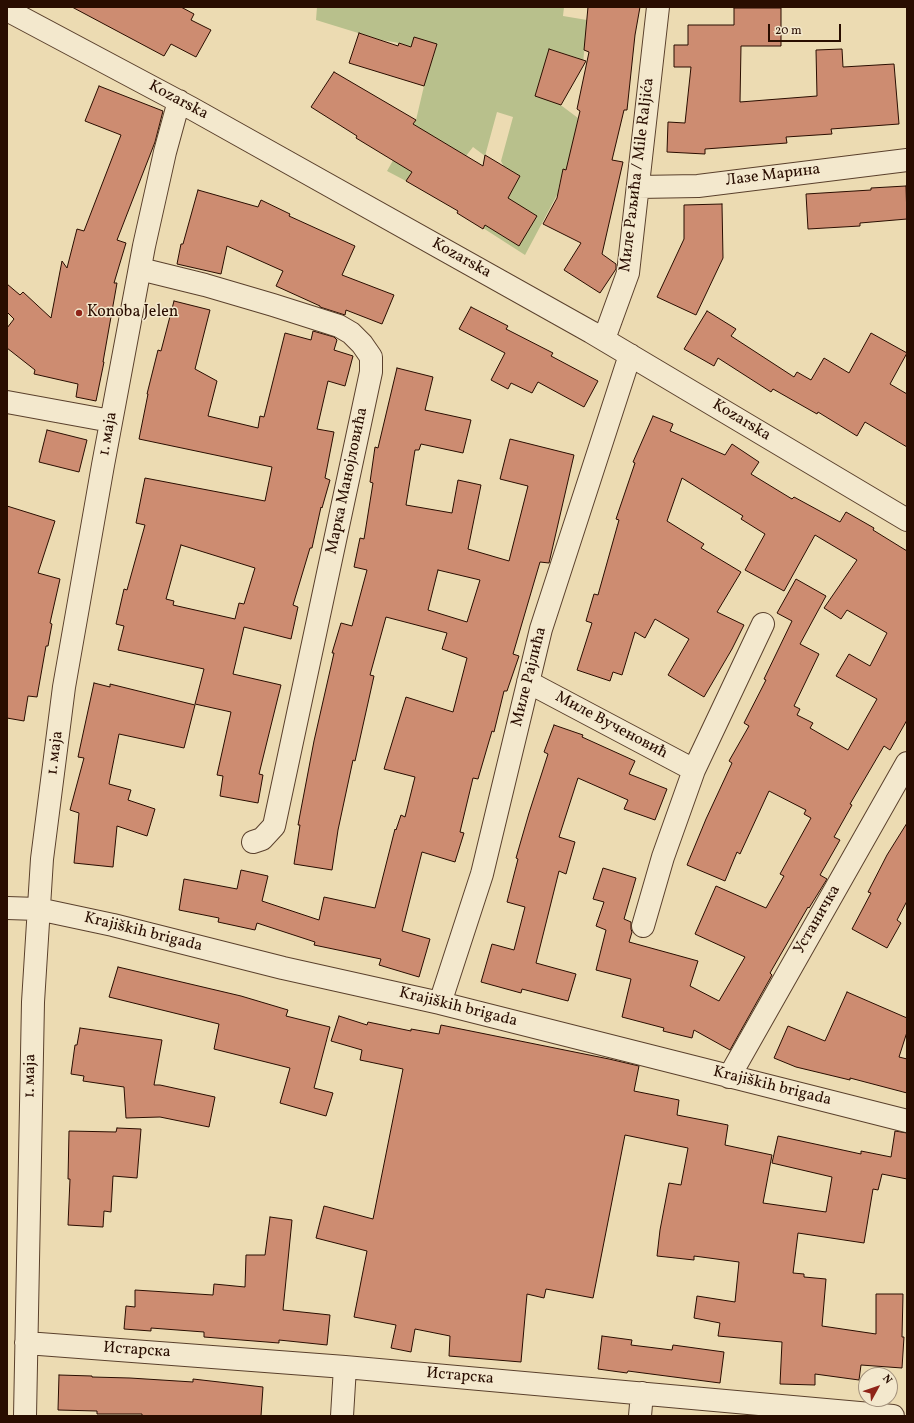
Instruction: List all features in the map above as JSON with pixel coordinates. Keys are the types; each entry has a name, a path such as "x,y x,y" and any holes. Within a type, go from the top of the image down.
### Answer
{"street":[{"name":"Миле Раљића / Mile Raljića","path":"604,339 628,273 658,7"},
{"name":"Kozarska","path":"7,10 179,101 604,339 907,520"},
{"name":"1. маја","path":"25,1416 33,1002 42,859 64,687 111,421 140,269 162,166 179,101"},
{"name":"Лазе Марина","path":"638,187 698,186 907,160"},
{"name":"Марка Манојловића","path":"140,269 273,304 339,326 351,333 362,344 371,357 371,372 274,826 262,839 253,842"},
{"name":"Миле Рајлића","path":"440,1003 482,874 541,629 630,355"},
{"path":"7,402 111,421"},
{"path":"643,926 663,856 694,770 763,624"},
{"name":"Миле Вученовић","path":"528,682 694,770"},
{"name":"Устаничка","path":"730,1076 907,763"},
{"name":"Krajiških brigada","path":"7,908 38,909 113,925 283,968 440,1003 907,1121"},
{"name":"Истарска","path":"26,1343 346,1366 893,1416"},
{"path":"342,1416 346,1366"},
{"path":"640,1416 642,1393"}],"green space":[{"path":"317,7 564,7 563,16 587,20 583,64 578,58 549,49 535,96 558,103 578,118 571,150 577,173 563,169 558,190 592,198 584,208 557,195 525,255 483,228 501,198 508,197 520,176 504,167 501,161 513,117 497,112 485,156 473,147 466,156 433,136 406,181 387,171 416,120 424,86 437,45 414,37 411,47 381,40 316,20"}],"building":[{"path":"72,7 181,7 194,14 191,20 211,30 196,57 171,44 164,56"},
{"path":"588,7 640,7 635,35 627,110 624,110 612,160 623,162 602,254 616,264 616,269 600,293 564,270 581,243 543,224 557,198 563,169 566,170 580,111 577,109 589,52 584,50"},
{"path":"734,8 781,8 781,46 741,46 740,102 817,96 816,50 842,49 843,67 894,64 899,124 831,129 832,134 786,137 787,143 705,149 705,154 667,152 668,122 685,123 691,67 674,67 674,45 688,45 688,25 734,25"},
{"path":"359,33 398,46 399,43 411,47 414,37 437,44 424,86 349,63"},
{"path":"549,49 586,61 561,105 535,96"},
{"path":"334,72 416,120 413,124 483,166 485,155 520,176 508,198 537,216 519,246 485,225 483,229 457,213 458,211 406,181 412,172 356,138 357,136 311,107"},
{"path":"99,86 163,111 155,142 117,240 126,243 114,283 117,283 96,401 76,397 78,384 34,374 35,370 7,348 7,328 14,319 7,312 7,284 20,295 23,292 51,318 62,261 67,268 77,229 84,231 121,135 85,121"},
{"path":"906,186 907,219 860,223 860,226 808,229 806,194"},
{"path":"198,190 258,207 261,200 290,214 289,216 355,246 342,275 394,295 382,324 346,310 345,315 320,307 276,286 283,271 227,246 221,274 177,264 181,244 183,244"},
{"path":"722,204 723,258 696,315 657,297 684,239 684,205"},
{"path":"174,301 210,310 195,369 217,381 208,416 258,428 260,416 264,417 285,333 311,340 313,331 334,337 337,340 334,350 353,356 345,386 328,381 317,429 334,432 325,478 330,480 322,508 321,507 312,548 310,548 293,605 298,607 291,639 244,627 233,674 281,685 259,774 263,775 258,803 220,796 223,776 217,775 231,712 195,704 204,669 118,650 124,626 116,624 124,589 127,590 145,525 136,523 145,478 265,501 272,467 139,439 147,394 158,350 161,351","holes":["181,545 255,568 244,604 239,603 235,619 173,605 174,601 166,599"]},
{"path":"471,307 508,326 506,329 553,353 551,356 598,381 584,407 538,382 532,393 511,383 508,389 491,380 505,353 459,329"},
{"path":"707,311 736,329 731,336 794,377 797,372 811,380 824,358 849,373 871,333 907,353 890,384 907,394 907,447 865,422 857,436 818,412 817,414 773,389 771,392 718,358 714,366 684,349"},
{"path":"397,368 433,377 425,410 471,420 463,453 421,444 419,450 415,450 406,505 452,513 458,480 481,485 468,549 509,561 528,486 500,479 510,439 574,455 549,563 540,562 513,654 519,656 507,691 504,691 494,732 492,731 478,779 473,778 460,832 464,833 455,862 422,852 402,931 430,939 419,977 379,965 381,959 314,945 315,942 257,923 255,930 218,922 219,918 179,910 184,879 237,889 241,870 268,876 262,901 319,920 324,897 375,908 395,829 396,830 401,815 405,817 415,777 384,769 406,697 453,712 467,658 442,649 447,633 386,617 370,675 374,676 355,761 353,760 338,830 332,870 294,864 300,825 298,825 314,741 334,653 332,653 341,623 352,626 367,570 354,567 360,538 364,539 373,483 370,482 375,447 378,448","holes":["438,570 480,580 467,622 428,610"]},
{"path":"653,416 673,424 670,431 725,455 732,444 759,462 751,474 792,499 794,497 840,522 846,512 874,528 873,530 907,551 907,720 890,750 884,746 850,804 852,805 834,837 840,840 820,875 827,879 809,908 808,907 770,973 772,975 730,1050 694,1030 692,1038 663,1031 664,1028 622,1017 631,979 596,970 606,930 596,926 604,902 593,899 603,868 636,878 624,919 631,922 632,932 629,942 698,961 690,986 719,1001 745,957 695,934 716,886 766,908 784,876 780,874 811,818 804,814 806,810 769,791 740,854 737,852 725,881 687,865 732,763 729,761 749,726 744,723 766,680 764,679 792,621 777,613 796,579 826,596 800,644 819,654 794,706 800,709 797,715 813,723 810,728 848,750 877,699 836,676 849,654 870,666 887,633 847,610 841,619 824,608 857,560 815,535 784,591 745,570 765,534 741,519 743,516 682,478 667,521 704,544 701,548 741,572 717,612 744,625 732,649 704,697 668,675 689,639 655,619 645,638 635,632 622,675 613,672 610,681 577,670 592,623 586,621 594,594 598,595 619,520 616,519 635,463 633,462"},
{"path":"47,430 87,440 79,472 39,462"},
{"path":"7,506 55,521 38,573 60,579 50,623 52,624 48,646 46,646 37,697 28,696 24,721 7,718"},
{"path":"94,683 110,687 110,684 195,705 184,748 119,734 109,784 131,790 128,800 155,809 147,836 117,826 113,867 74,863 79,813 70,810 84,758 78,757"},
{"path":"554,725 583,735 582,737 635,761 629,774 667,789 655,820 624,809 628,800 578,778 559,837 575,842 566,874 559,871 536,963 576,974 568,1001 522,989 521,993 481,982 492,944 514,950 525,907 507,902 518,859 516,858 548,754 544,752"},
{"path":"907,823 907,901 897,920 901,923 887,948 852,929 871,893 868,892 887,855"},
{"path":"118,967 241,996 288,1010 286,1016 330,1027 314,1088 333,1093 326,1116 280,1103 290,1068 214,1049 219,1024 109,997"},
{"path":"847,992 907,1018 907,1032 899,1057 907,1059 907,1093 850,1078 850,1080 796,1067 774,1058 788,1026 825,1041"},
{"path":"339,1016 367,1025 368,1022 411,1031 411,1029 439,1034 441,1025 639,1066 634,1091 679,1100 677,1115 728,1125 725,1145 772,1155 763,1203 826,1212 832,1177 772,1163 778,1136 861,1154 861,1151 891,1157 895,1131 907,1133 907,1179 882,1174 878,1190 873,1189 864,1243 798,1233 793,1273 804,1274 804,1277 826,1279 822,1326 876,1334 876,1294 903,1294 902,1337 904,1337 902,1368 861,1365 861,1367 858,1367 858,1380 815,1374 815,1385 780,1384 782,1342 718,1336 720,1323 694,1318 697,1296 735,1302 739,1262 694,1256 694,1260 657,1256 660,1230 669,1183 681,1185 688,1148 625,1135 593,1298 546,1289 544,1298 527,1294 521,1362 449,1356 450,1336 415,1329 411,1352 391,1348 396,1325 354,1317 367,1251 316,1238 324,1206 373,1219 403,1069 360,1060 362,1050 331,1041"},
{"path":"80,1028 162,1040 154,1085 215,1097 209,1127 160,1117 126,1118 124,1087 83,1081 84,1076 71,1074 75,1045 77,1045"},
{"path":"117,1128 141,1129 137,1178 113,1176 111,1212 104,1211 103,1227 68,1225 70,1179 68,1179 69,1131 116,1132"},
{"path":"270,1217 292,1220 283,1310 330,1315 327,1345 279,1340 279,1343 204,1337 204,1332 151,1328 151,1331 124,1329 126,1306 135,1307 135,1290 213,1295 214,1284 245,1287 246,1255 265,1255"},
{"path":"602,1336 632,1340 631,1345 672,1350 673,1345 724,1352 720,1383 628,1371 627,1373 598,1369"},
{"path":"59,1375 193,1382 193,1379 263,1387 261,1416 142,1416 142,1414 97,1414 97,1411 58,1410"}],"place":[{"name":"Konoba Jelen","path":"79,313"}]}
